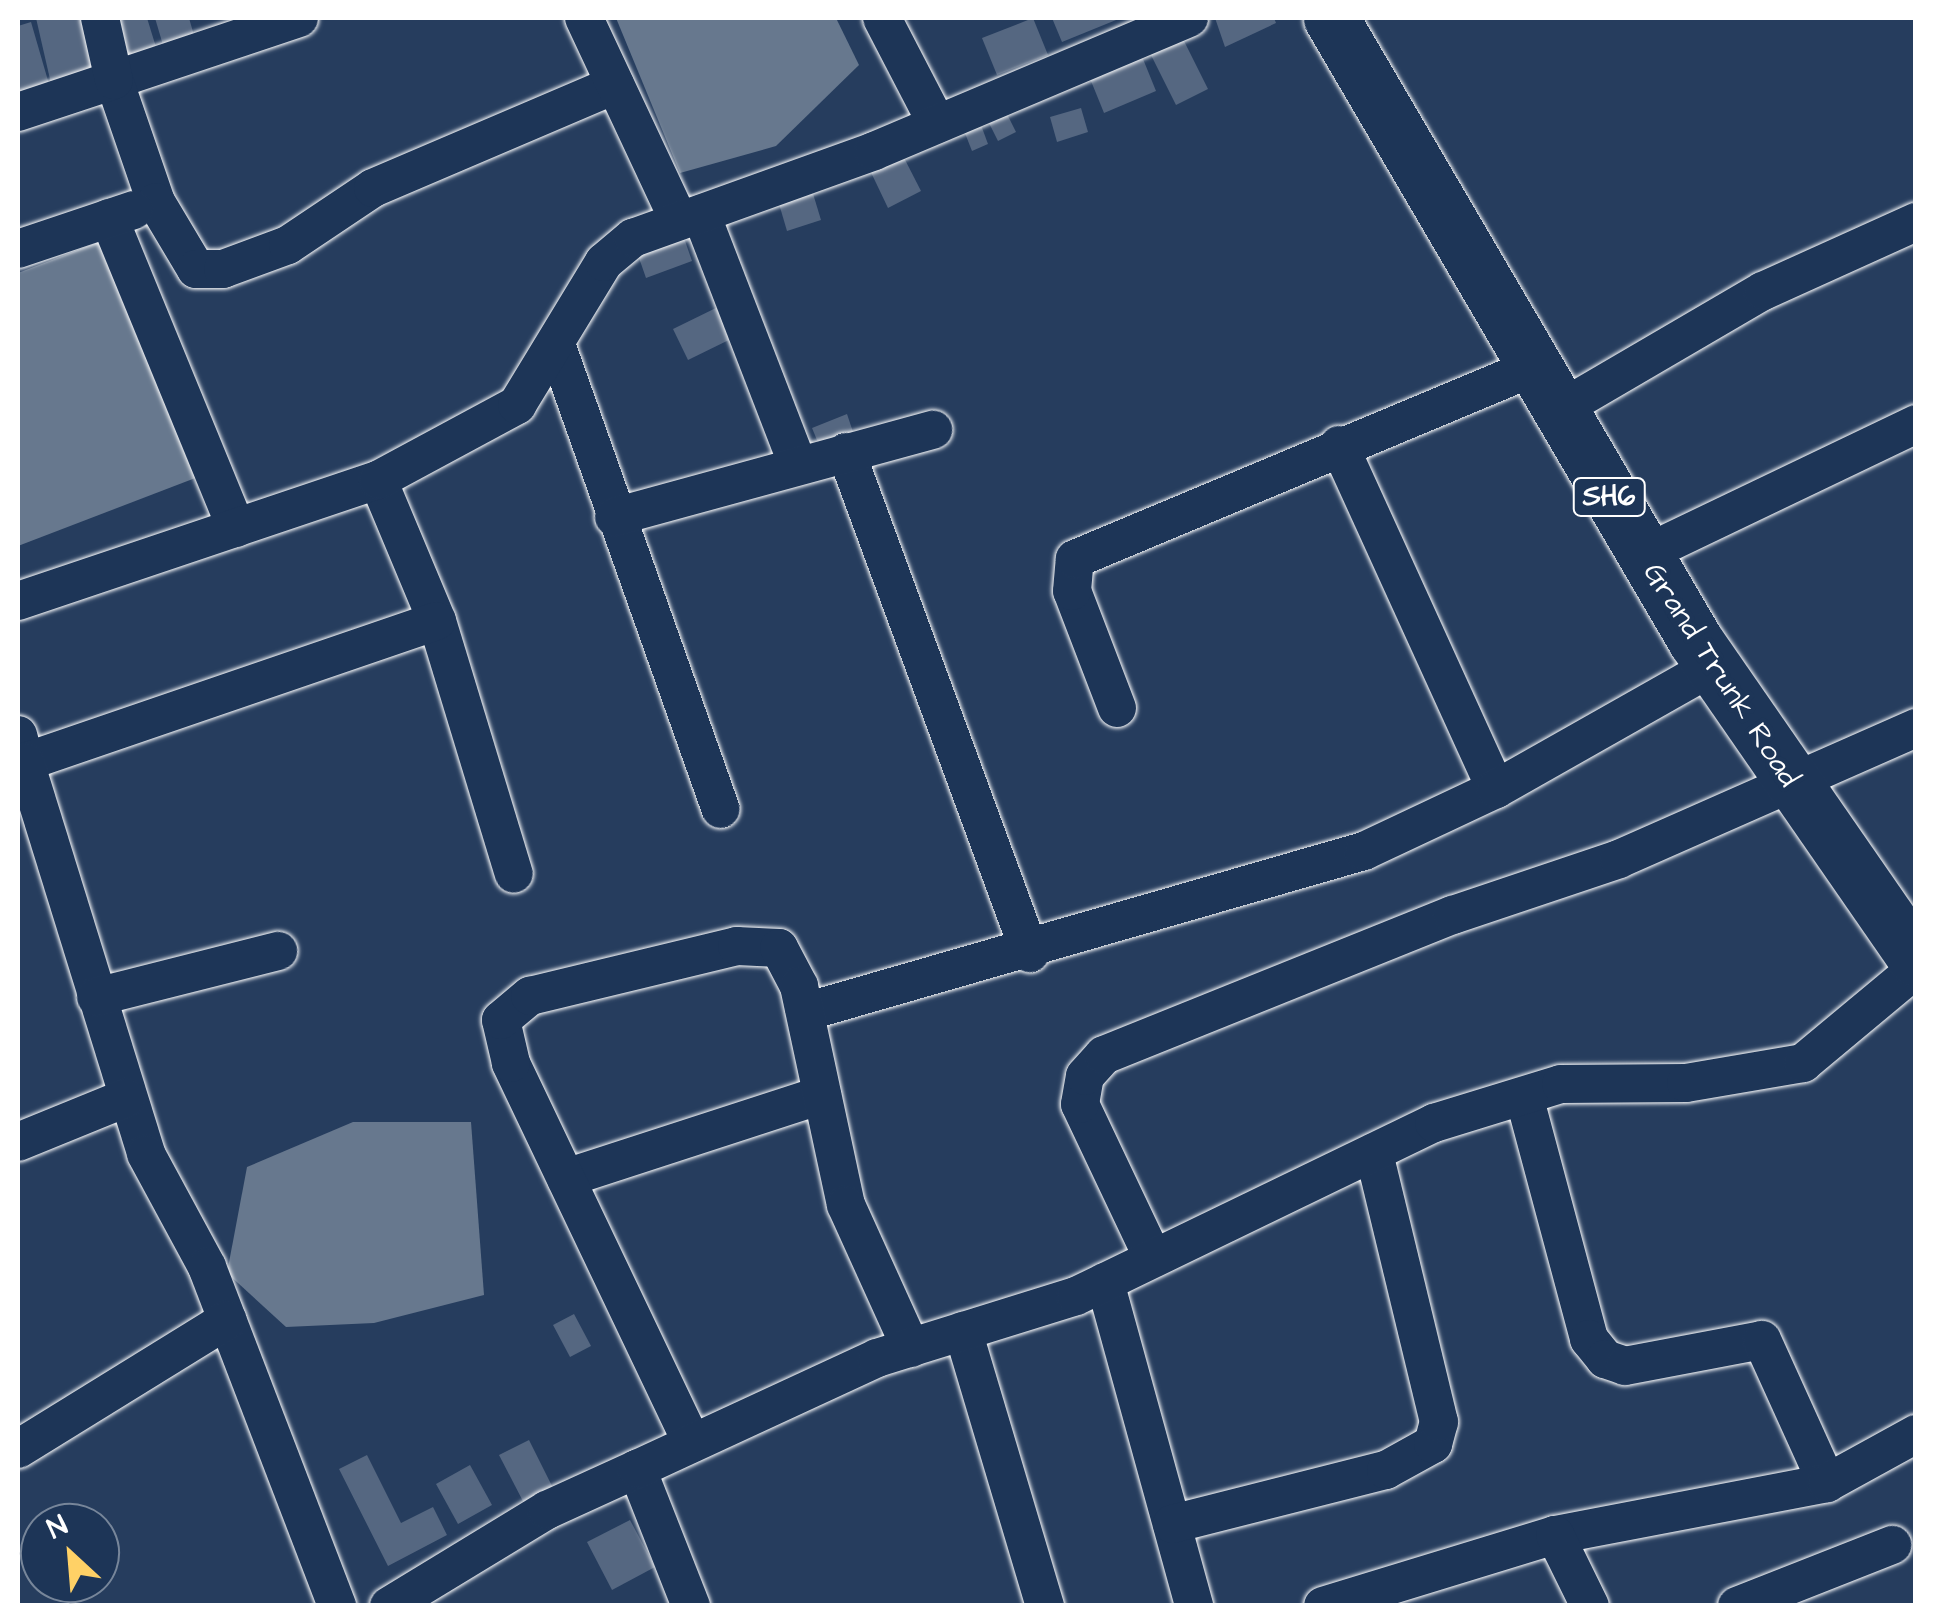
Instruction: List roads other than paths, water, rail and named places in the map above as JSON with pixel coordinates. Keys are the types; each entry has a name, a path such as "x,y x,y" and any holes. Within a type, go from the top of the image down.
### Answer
{"main road":[{"name":"Grand Trunk Road","path":"1331,18 1712,667 1916,959"}],"street":[{"path":"100,18 114,80 156,202 196,269 224,269 288,245 373,188 615,86"},
{"path":"18,112 298,18"},
{"path":"584,18 615,86 690,218 798,464"},
{"path":"882,18 937,124"},
{"path":"18,601 378,480 516,405 557,347 604,262 633,238 937,124 1189,18"},
{"path":"18,249 156,202"},
{"path":"109,218 236,528"},
{"path":"1118,708 1072,590 1075,559 1339,445 1546,389 1916,222"},
{"path":"557,347 720,809"},
{"path":"1643,555 1916,424"},
{"path":"614,517 933,430"},
{"path":"1339,445 1496,790"},
{"path":"846,452 1030,953"},
{"path":"378,480 437,622 514,874"},
{"path":"337,1606 227,1320 126,1098 22,749 437,622"},
{"path":"805,1012 1030,953 1364,851 1496,790 1712,667"},
{"path":"1153,1258 1080,1104 1084,1076 1104,1055 1619,859 1916,728"},
{"path":"692,1443 511,1063 501,1020 508,1007 764,942 789,960 805,1012 846,1205 911,1348"},
{"path":"96,997 278,951"},
{"path":"389,1606 547,1510 692,1443 911,1348 1105,1282 1374,1153 1524,1096 1803,1064 1916,969"},
{"path":"566,1178 822,1095"},
{"path":"1524,1096 1589,1339 1605,1359 1624,1366 1762,1340 1827,1484"},
{"path":"18,1142 126,1098"},
{"path":"1172,1524 1386,1470 1433,1444 1438,1422 1374,1153"},
{"path":"1105,1282 1194,1606"},
{"path":"18,1449 227,1320"},
{"path":"963,1332 1045,1606"},
{"path":"1323,1606 1555,1535 1827,1484 1916,1434"},
{"path":"637,1469 691,1606"},
{"path":"1555,1535 1590,1606"},
{"path":"1737,1606 1892,1545"}],"water":[{"path":"616,18 836,18 859,65 776,146 680,173"},
{"path":"133,229 224,467 18,546 18,273"},
{"path":"353,1122 471,1122 484,1295 374,1323 286,1327 227,1273 247,1167"}]}
